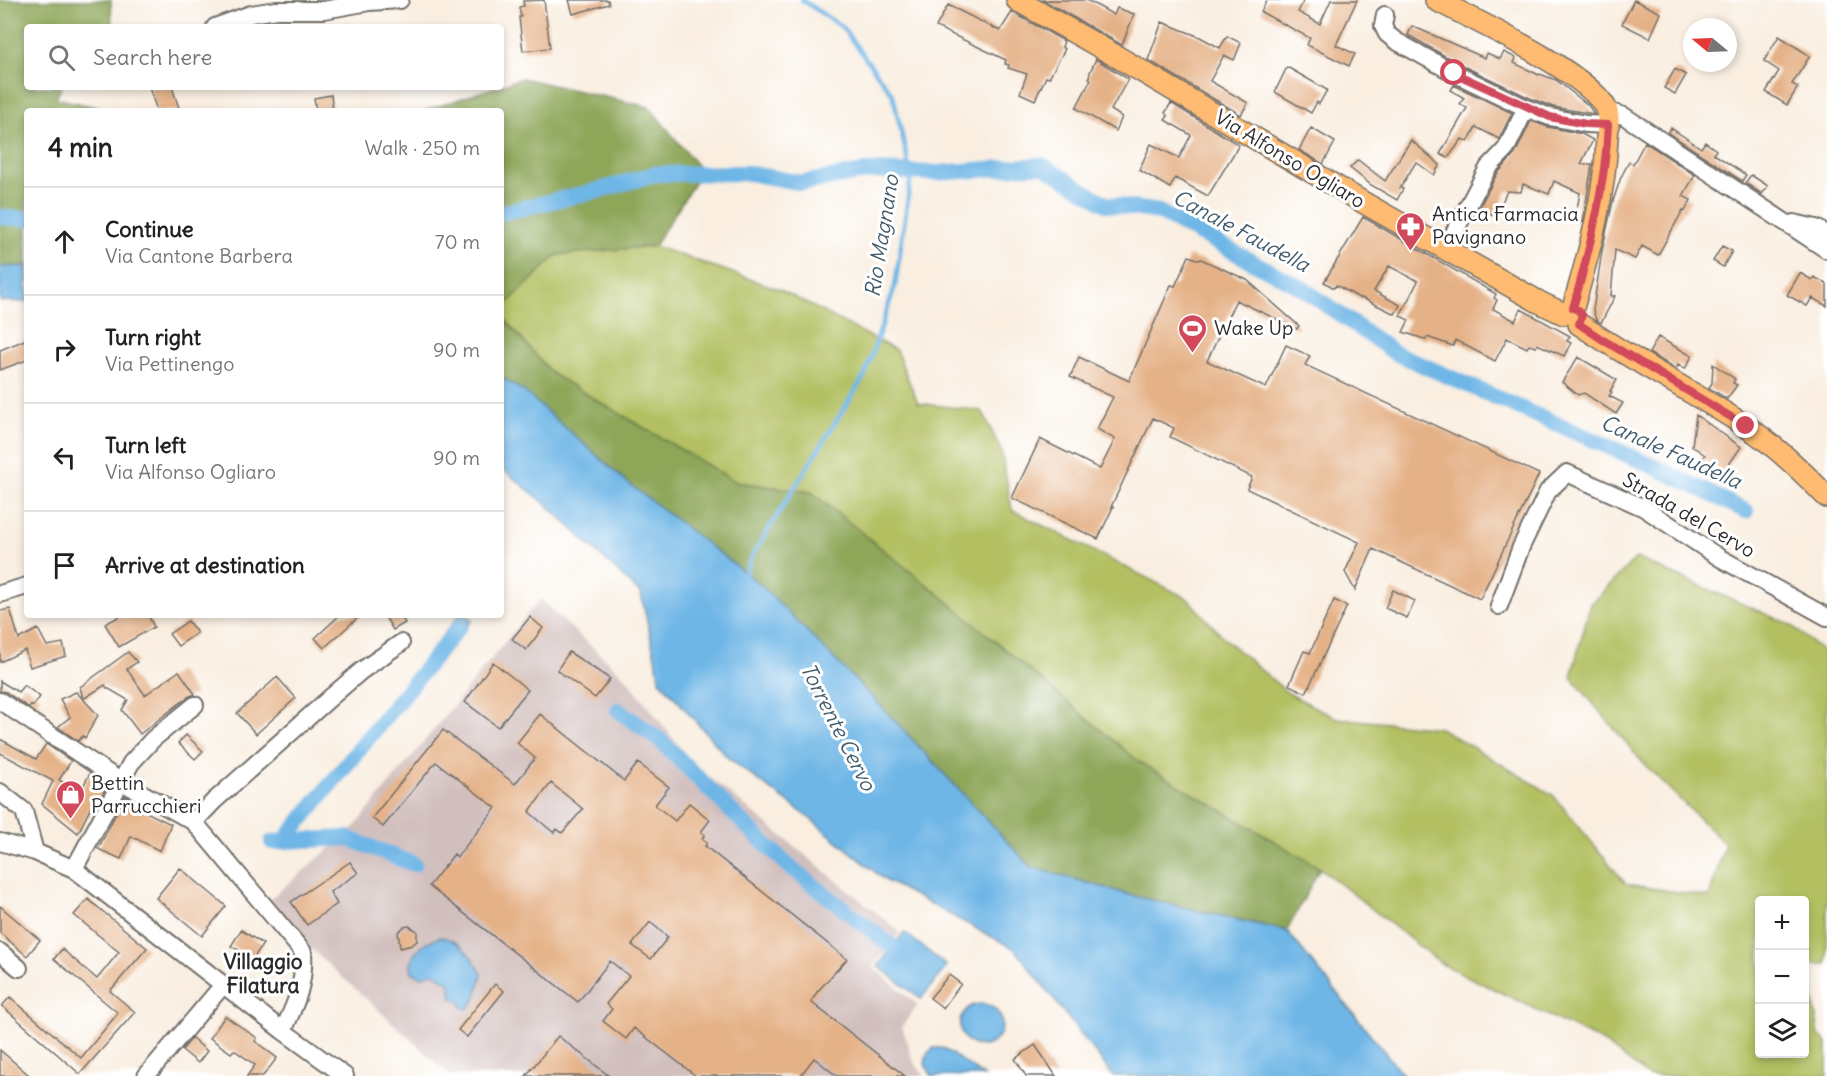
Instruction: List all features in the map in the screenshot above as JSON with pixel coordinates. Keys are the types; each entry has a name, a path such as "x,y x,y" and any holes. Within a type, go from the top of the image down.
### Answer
{"main road":[{"name":"Via Alfonso Ogliaro","path":"1017,0 1366,204 1539,302 1572,315 1603,340 1746,426 1802,471 1827,497"},
{"path":"1436,0 1567,71 1599,98 1607,118 1604,172 1588,256 1572,315"}],"street":[{"path":"223,24 251,14 276,10 324,10 369,2 400,0"},
{"path":"1385,15 1383,26 1387,34 1396,41 1454,73 1526,108 1550,117 1586,124 1607,118 1624,117 1827,250"},
{"path":"1446,248 1488,168 1506,149 1526,108"},
{"path":"1785,221 1816,228 1827,234"},
{"name":"Strada del Cervo","path":"1499,606 1521,547 1548,491 1567,473 1644,508 1720,558 1827,616"},
{"path":"0,594 24,587"},
{"path":"194,822 214,801 361,671 401,643"},
{"path":"0,701 120,781 194,822 303,952 304,970 298,998 283,1030"},
{"path":"74,869 130,763 153,739 195,705"},
{"path":"0,792 24,811 35,852"},
{"path":"0,842 35,852 74,869 345,1076"},
{"path":"0,952 19,968"},
{"path":"146,1076 223,985"}],"shaded area":[{"path":"540,599 628,680 693,764 900,932 873,967 918,1005 902,1026 913,1061 925,1076 451,1076 308,946 269,900 353,829"}],"green space":[{"path":"0,0 111,0 112,24 24,24 24,90 60,90 56,98 100,108 24,108 24,266 0,267"},
{"path":"522,78 649,107 702,171 654,246 557,255 504,306 504,108 433,108 486,90 504,90 504,84"},
{"path":"654,246 779,289 896,350 918,403 982,411 1001,450 1012,510 1187,598 1225,639 1288,693 1336,718 1440,728 1553,795 1626,884 1709,897 1725,844 1643,763 1571,677 1590,605 1636,558 1791,625 1827,655 1827,964 1809,965 1809,896 1755,896 1755,1058 1809,1058 1809,971 1819,1035 1827,1043 1827,1076 1648,1076 1603,1042 1442,964 1320,868 1139,762 941,596 811,492 736,482 552,374 504,318 504,306 557,255"},
{"path":"504,318 552,374 736,482 811,492 941,596 1139,762 1320,868 1287,931 1138,897 1031,867 881,706 761,585 628,483 525,392 504,379"}],"water":[{"path":"24,266 24,302 0,301 0,267"},
{"name":"Torrente Cervo","path":"504,379 525,392 628,483 761,585 881,706 1031,867 1138,897 1287,931 1404,1076 1113,1076 1015,949 885,880 808,817 728,758 660,681 641,594 547,505 504,470"},
{"path":"457,618 472,620 451,648 440,639"},
{"path":"904,932 947,966 921,999 878,966"},
{"path":"441,937 454,942 466,951 482,975 475,1000 468,1009 462,1007 459,1000 452,998 450,983 433,972 421,977 412,972 412,959 419,949"},
{"path":"981,1004 996,1010 1002,1025 996,1040 981,1046 966,1040 960,1025 966,1010"},
{"path":"933,1048 943,1048 984,1076 932,1076 925,1064 927,1054"}],"building":[{"path":"544,0 550,48 523,51 519,7 524,6 523,1"},
{"path":"569,0 608,0 609,4 573,14"},
{"path":"1043,0 1087,0 1114,15 1117,8 1134,14 1122,45"},
{"path":"1267,0 1304,0 1298,12 1320,24 1331,0 1357,0 1336,45 1355,54 1349,66 1307,45 1310,38 1261,12"},
{"path":"1634,0 1661,13 1650,38 1622,24"},
{"path":"948,5 1000,31 1012,12 1064,41 1062,47 1065,49 1049,78 1046,77 1035,100 1020,93 1027,74 1008,68 1009,65 1005,64 1006,60 936,27"},
{"path":"1162,22 1200,37 1220,48 1227,36 1241,43 1234,60 1224,55 1210,81 1248,103 1241,115 1148,60"},
{"path":"1412,26 1485,58 1487,53 1500,59 1504,52 1516,58 1514,63 1556,80 1588,105 1594,114 1553,107 1459,64 1408,35"},
{"path":"1779,36 1810,56 1792,84 1798,87 1787,105 1766,92 1779,71 1764,61"},
{"path":"1096,59 1128,79 1111,110 1122,117 1116,131 1076,108 1091,79 1089,78 1090,72"},
{"path":"1287,67 1327,90 1311,113 1275,92"},
{"path":"1675,69 1686,75 1675,94 1664,88"},
{"path":"1454,85 1512,113 1499,139 1476,127 1468,142 1462,139 1448,158 1440,154 1467,108 1460,104 1464,98 1451,90"},
{"path":"150,90 173,90 179,108 156,108"},
{"path":"331,95 333,108 316,108 314,98"},
{"path":"1171,103 1239,145 1208,196 1175,178 1170,188 1139,170 1151,144 1179,158 1191,135 1165,120 1168,116 1165,113"},
{"path":"1531,121 1582,134 1593,140 1581,164 1592,164 1583,222 1575,220 1580,193 1554,181 1549,194 1523,184 1521,192 1507,191 1496,216 1479,208 1497,174 1515,154"},
{"path":"1311,128 1335,142 1323,164 1299,150"},
{"path":"1671,128 1701,148 1705,142 1716,150 1714,154 1746,175 1742,181 1668,133"},
{"path":"1411,140 1440,165 1434,175 1416,162 1400,188 1403,189 1397,200 1371,185 1350,168 1358,160 1385,181"},
{"path":"1645,142 1695,175 1683,196 1691,200 1658,255 1642,246 1635,259 1615,250 1611,296 1615,296 1601,323 1596,320 1593,310 1613,201 1629,162 1633,164"},
{"path":"1751,175 1768,186 1762,194 1745,183"},
{"path":"1363,217 1496,294 1494,298 1497,300 1493,309 1515,321 1521,309 1570,336 1567,341 1571,343 1564,356 1537,344 1536,347 1529,345 1527,348 1507,338 1495,361 1455,340 1453,346 1403,332 1409,320 1400,316 1418,281 1389,266 1374,291 1400,305 1395,314 1336,285 1334,288 1324,282"},
{"path":"1722,246 1732,251 1723,267 1713,261"},
{"path":"1189,256 1201,259 1247,280 1299,326 1297,329 1236,300 1207,361 1266,388 1286,345 1310,356 1305,365 1539,474 1480,599 1373,549 1355,590 1345,572 1359,542 1247,489 1252,477 1170,437 1174,428 1153,418 1098,539 1012,498 1040,439 1100,469 1115,439 1097,429 1113,397 1070,377 1079,357 1129,381 1171,285 1175,286"},
{"path":"1800,273 1812,280 1814,277 1827,284 1827,306 1812,298 1807,306 1787,295"},
{"path":"1658,337 1692,356 1685,369 1678,365 1676,369 1649,353"},
{"path":"24,340 24,361 0,370 0,350"},
{"path":"1578,357 1617,380 1609,396 1623,403 1616,414 1584,393 1578,395 1562,382"},
{"path":"1713,364 1735,379 1733,383 1737,385 1727,399 1709,388 1712,383"},
{"path":"1696,415 1741,447 1723,473 1702,458 1705,455 1692,446"},
{"path":"1393,590 1415,601 1407,618 1385,608"},
{"path":"1334,600 1347,606 1306,693 1289,685 1304,651 1310,653"},
{"path":"10,609 19,639 38,629 47,646 63,643 66,656 30,667 25,650 0,662 0,611"},
{"path":"530,617 543,628 526,650 512,639"},
{"path":"116,618 150,618 154,627 119,647 105,624"},
{"path":"337,618 358,618 324,648 315,638"},
{"path":"386,618 402,618 405,623 393,630"},
{"path":"188,621 197,633 178,646 169,634"},
{"path":"128,652 137,662 127,669 145,695 179,671 195,694 140,734 122,710 128,700 105,685 83,699 80,687"},
{"path":"569,652 610,679 595,698 557,670"},
{"path":"493,662 528,690 498,727 465,702"},
{"path":"277,677 296,698 256,734 237,713"},
{"path":"0,681 18,692 24,685 40,697 29,708 6,692 0,691"},
{"path":"76,692 98,715 85,738 83,736 78,741 58,727 70,717 60,699"},
{"path":"540,714 624,781 638,763 669,787 655,805 675,821 689,803 710,820 701,832 705,835 702,838 707,843 705,846 847,959 817,992 811,1002 905,1076 837,1076 814,1058 800,1076 696,1076 634,1028 626,1039 603,1021 612,1009 606,1004 629,976 610,961 578,1002 429,886 454,854 457,857 496,808 436,762 383,827 372,818 443,730 515,784 535,758 517,743","holes":["551,783 583,809 562,833 557,829 554,833 529,812","650,922 668,937 651,959 632,945"]},
{"path":"186,735 203,751 195,759 178,743"},
{"path":"0,739 36,759 46,744 71,761 59,780 80,792 90,773 107,785 97,805 93,803 78,833 42,804 53,781 0,753"},
{"path":"125,796 144,807 142,810 171,824 160,851 131,836 121,859 98,849"},
{"path":"350,862 358,873 330,892 337,904 307,925 291,902"},
{"path":"180,868 226,906 202,936 156,898"},
{"path":"88,899 147,948 110,991 135,1012 80,1074 2,1006 10,997 81,1058 118,1013 54,959 62,949 97,979 119,952 74,915"},
{"path":"0,906 40,940 27,956 0,933"},
{"path":"409,926 417,931 417,941 400,948 398,932"},
{"path":"241,930 263,944 253,959 231,946"},
{"path":"949,975 961,984 943,1008 930,998"},
{"path":"495,984 504,991 467,1037 458,1030"},
{"path":"225,1016 257,1038 255,1041 277,1058 263,1076 247,1076 255,1065 234,1050 231,1053 210,1038"},
{"path":"558,1036 589,1060 609,1076 526,1076"},
{"path":"192,1038 207,1051 198,1063 182,1050"},
{"path":"1035,1045 1056,1076 1026,1076 1015,1059"},
{"path":"0,1050 30,1076 0,1076"}],"waterway":[{"name":"Rio Magnano","path":"744,577 753,554 865,375 895,286 911,176 893,95 842,27 802,0"},
{"name":"Canale Faudella","path":"504,212 600,190 655,174 748,173 802,183 870,171 938,173 1042,165 1106,204 1159,212 1302,288 1395,353 1657,468 1746,511"},
{"name":"Canale Faudella","path":"0,217 24,219"},
{"path":"272,842 284,841 460,626"},
{"path":"618,710 661,741 790,867 911,961"},
{"path":"284,841 347,838 414,864"}],"place":[{"name":"Antica Farmacia Pavignano","path":"1411,252"},
{"name":"Wake Up","path":"1193,354"},
{"name":"Bettin Parrucchieri","path":"70,820"}],"district":[{"name":"Villaggio Filatura","path":"263,974"}],"route":[{"path":"1454,73 1526,108 1550,117 1586,124 1608,125 1606,161 1588,256 1573,308 1581,312 1579,324 1746,426"}]}
